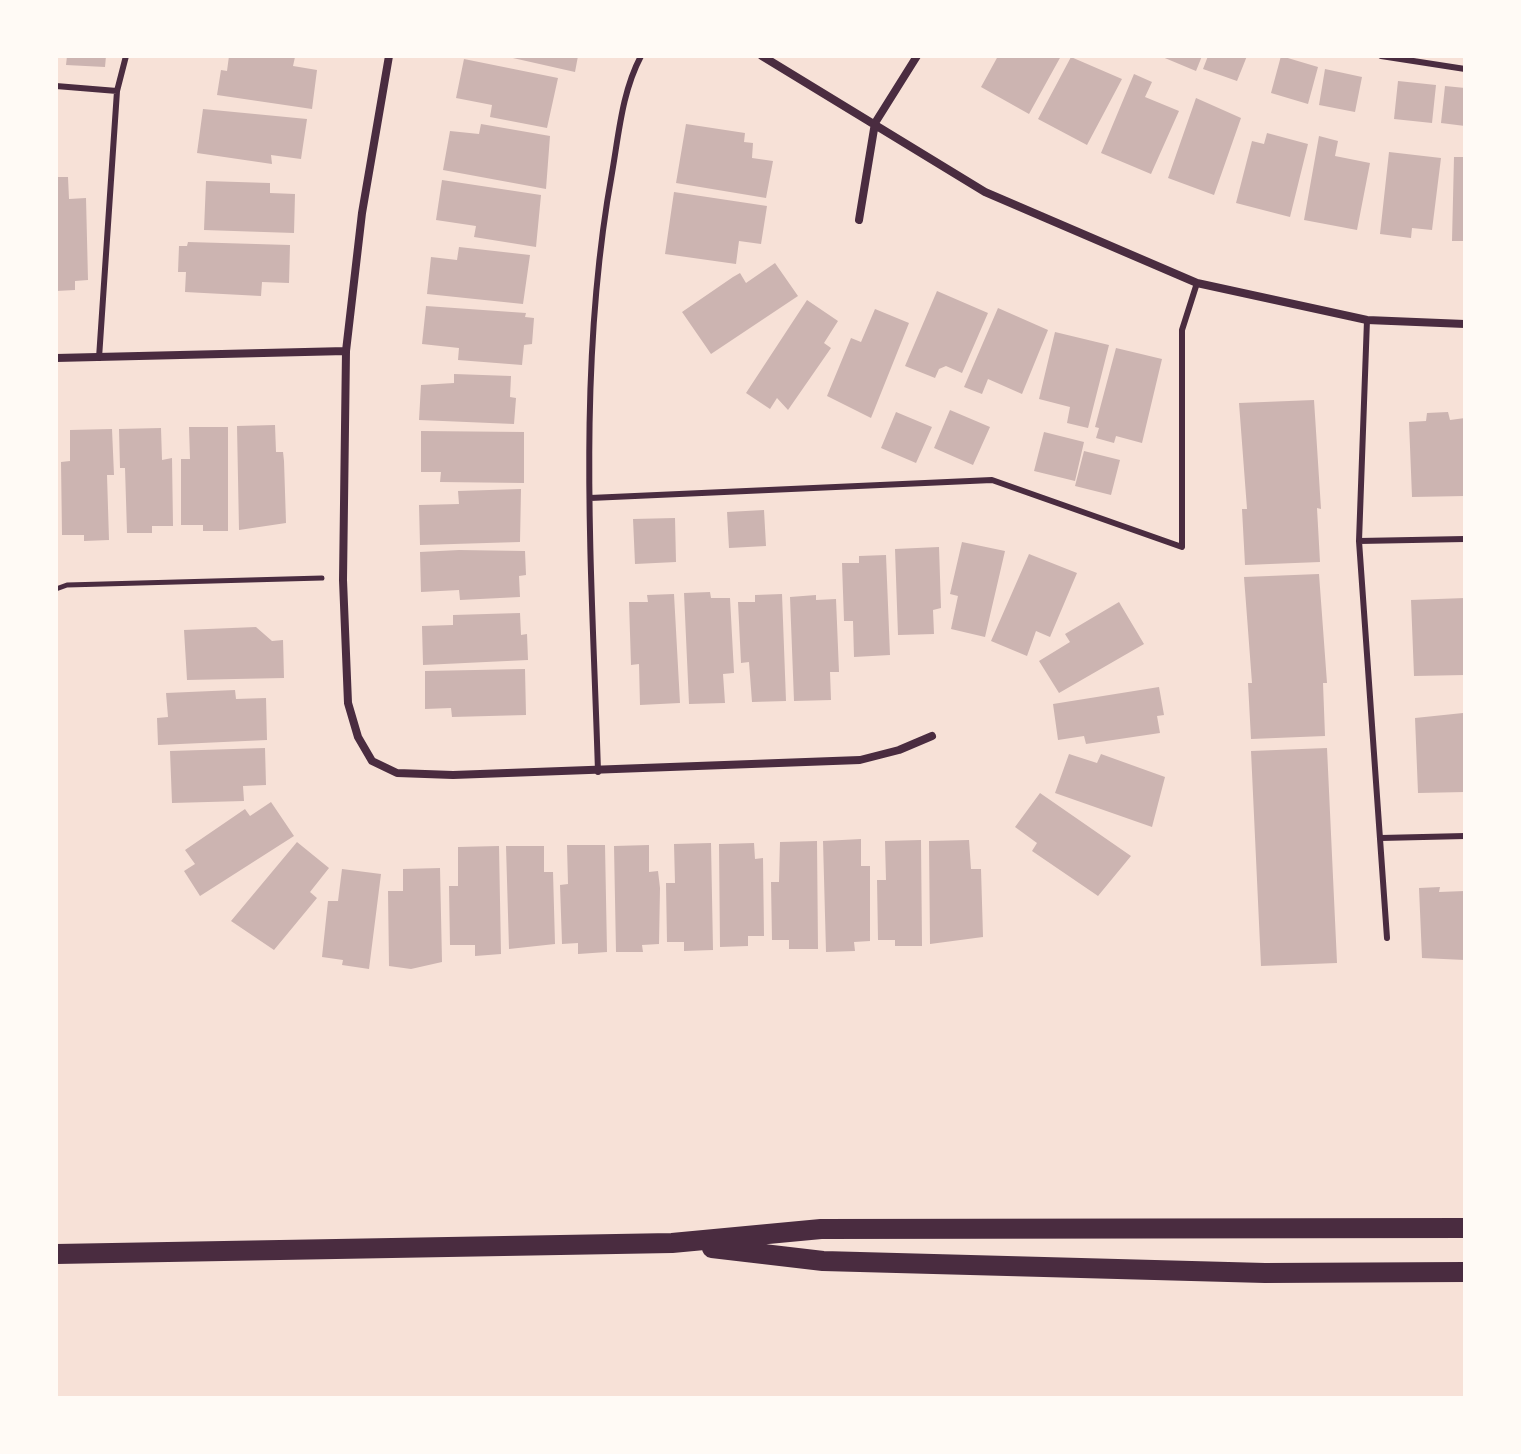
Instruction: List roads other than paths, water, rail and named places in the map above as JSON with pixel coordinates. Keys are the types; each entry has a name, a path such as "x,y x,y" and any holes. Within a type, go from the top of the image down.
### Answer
{"main road":[{"path":"56,1254 672,1243 821,1229 1465,1228"},
{"path":"672,1243 823,1261 1265,1273 1465,1272"}],"street":[{"path":"389,56 362,213 346,351 343,580 348,703 358,737 372,761 397,773 418,775 598,772 860,760 899,750 932,736"},
{"path":"762,56 985,192 1197,283 1367,320 1465,324"},
{"path":"859,220 875,123 917,56"},
{"path":"56,358 346,351"}],"lane":[{"path":"99,358 117,91 126,56"},
{"path":"598,772 587,400 603,221 629,80 641,56"},
{"path":"1381,56 1465,69"},
{"path":"56,86 117,91"},
{"path":"590,498 992,480 1182,547 1182,330 1197,283"},
{"path":"1367,320 1359,541 1387,938"},
{"path":"1359,541 1465,539"},
{"path":"1381,838 1465,836"}]}
